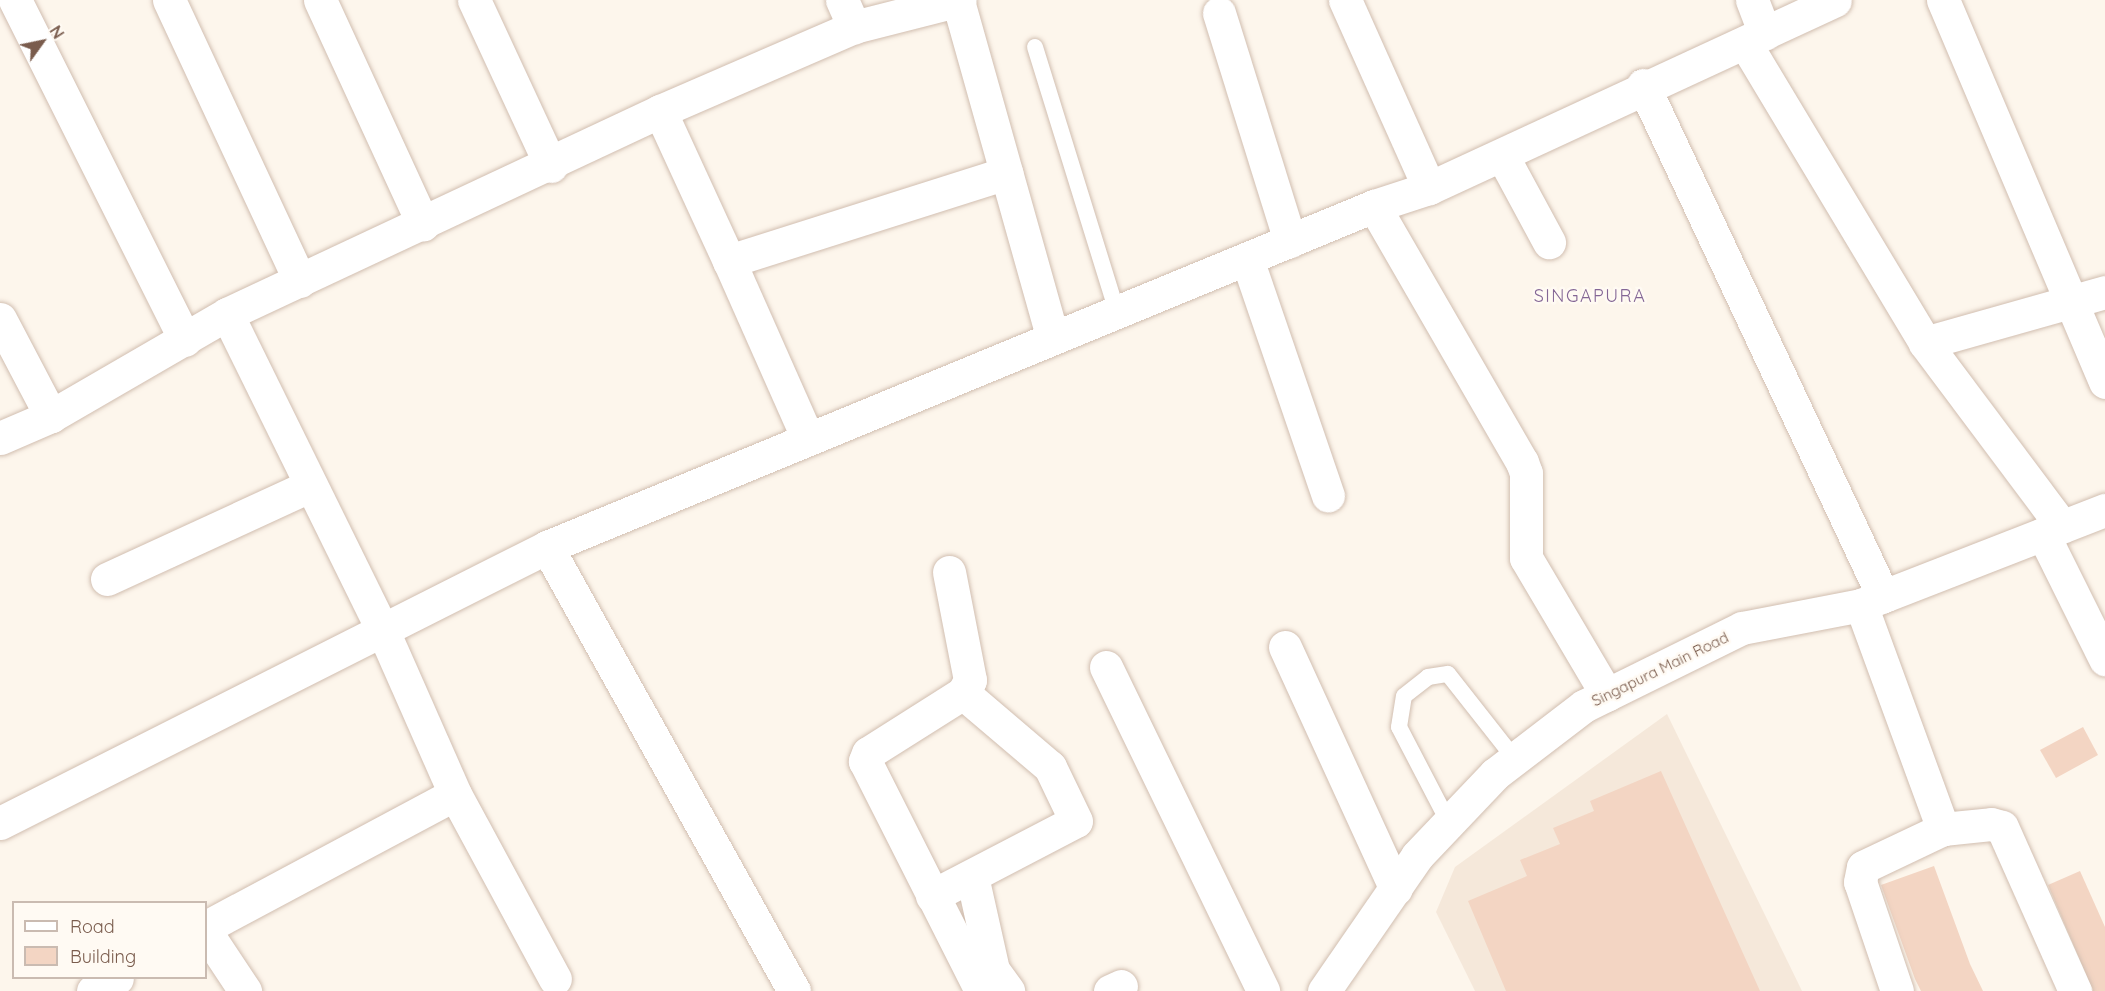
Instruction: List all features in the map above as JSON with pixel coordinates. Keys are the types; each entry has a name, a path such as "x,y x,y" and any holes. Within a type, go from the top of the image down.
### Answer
{"street":[{"path":"15,0 185,340"},
{"path":"169,0 300,281"},
{"path":"320,0 423,224"},
{"path":"474,0 551,166"},
{"path":"0,438 51,416 227,314 551,166 848,14 959,0 1053,338"},
{"path":"1345,0 1429,188"},
{"path":"1752,0 1755,38 1925,344 2053,530 2105,659"},
{"path":"0,823 384,633 547,548 1374,206 1429,188 1503,157 1643,86 1755,38 1835,0"},
{"path":"1943,0 2073,301 2105,382"},
{"path":"1219,13 1290,241"},
{"path":"1643,86 1872,601 1943,829"},
{"path":"660,111 808,439"},
{"path":"1503,157 1549,242"},
{"path":"729,261 1006,173"},
{"path":"1374,206 1522,462 1526,473 1526,558 1607,694"},
{"path":"1247,259 1328,496"},
{"path":"1925,344 2105,292"},
{"path":"227,314 309,486 384,633 455,794 555,979"},
{"path":"0,319 51,416"},
{"path":"107,579 309,486"},
{"name":"Singapura Main Road","path":"1334,986 1417,856 1515,759 1584,706 1742,628 1872,601 2105,510"},
{"path":"547,548 794,991"},
{"path":"949,572 969,664 970,680 963,693 868,753 865,760 981,991"},
{"path":"1285,647 1396,889"},
{"path":"1106,667 1263,991"},
{"path":"932,896 1076,821 1050,767 963,693"},
{"path":"207,926 455,794"},
{"path":"1897,991 1860,882 1863,867 1943,829 1991,824 2002,827 2075,991"},
{"path":"972,876 993,970 1008,991"},
{"path":"207,934 245,991"},
{"path":"93,991 115,979"}],"lane":[{"path":"1035,47 1117,312"},
{"path":"1449,823 1399,727 1397,715 1404,696 1428,677 1448,674 1515,759"}],"shaded area":[{"path":"1667,714 1802,991 1475,991 1436,912 1455,867"}],"building":[{"path":"2083,727 2098,755 2056,778 2040,750"},
{"path":"1661,771 1760,991 1506,991 1468,901 1527,876 1520,860 1560,844 1553,828 1594,811 1590,801"},
{"path":"1934,866 1970,964 1983,991 1921,991 1915,979 1881,885"},
{"path":"2080,871 2105,927 2105,991 2093,991 2048,885"}],"district":[{"name":"SINGAPURA","path":"1590,296"}]}
